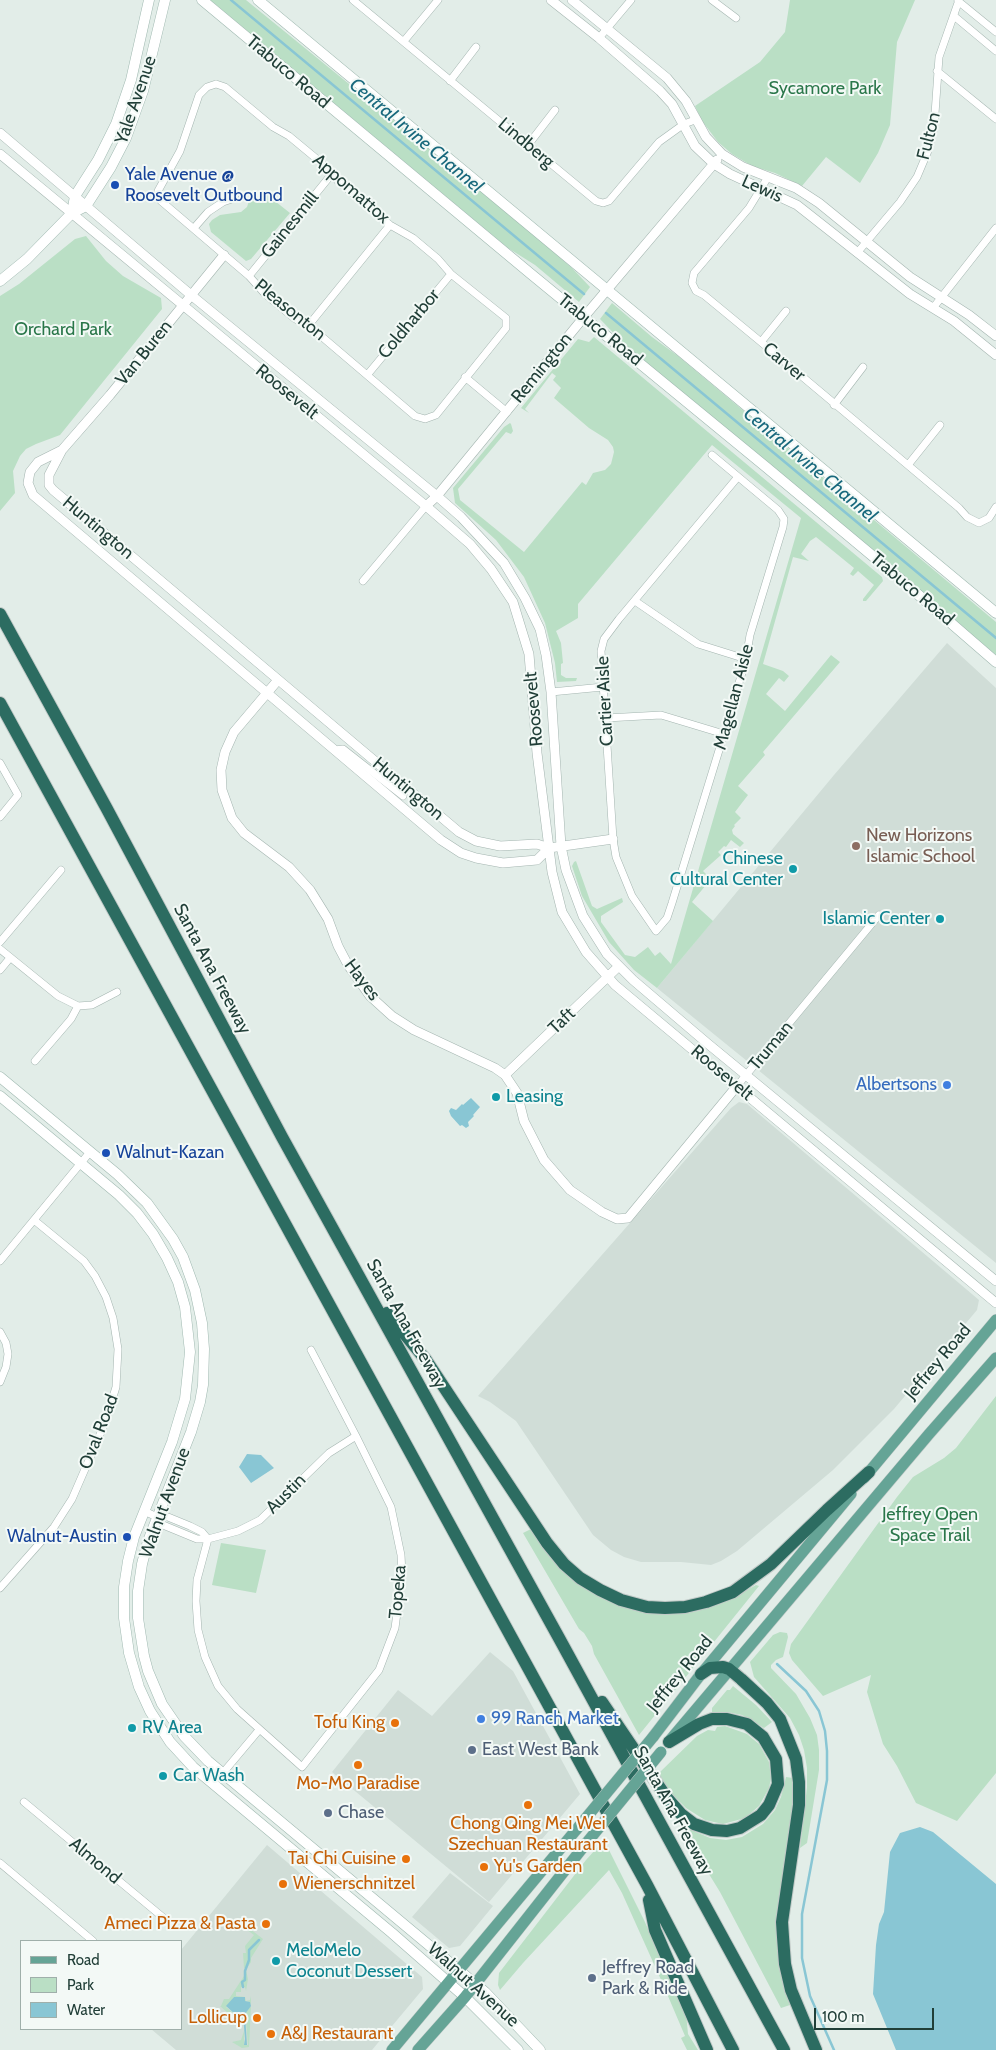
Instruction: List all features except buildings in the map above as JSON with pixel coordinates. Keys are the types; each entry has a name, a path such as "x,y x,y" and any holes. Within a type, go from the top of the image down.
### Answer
{"highway":[{"name":"Santa Ana Freeway","path":"0,614 107,809 282,1137 784,2050"},
{"path":"0,702 647,1885 734,2050"},
{"path":"368,1292 426,1360 552,1550 580,1578 621,1600 646,1607 685,1607 733,1592 771,1564 869,1472"},
{"path":"559,1638 667,1798 686,1819 702,1828 727,1831 747,1825 761,1815 769,1805 778,1784 776,1759 763,1737 747,1724 727,1719 712,1719 699,1724 669,1742"},
{"path":"702,1674 710,1668 729,1669 767,1703 780,1719 790,1740 798,1770 799,1805 782,1922 782,1937 785,1964 791,1990 816,2050"},
{"path":"647,1885 655,1930 707,2050"}],"main road":[{"name":"Yale Avenue","path":"72,214 74,196 98,160 116,124 131,80 149,0"},
{"name":"Yale Avenue","path":"0,281 27,260 72,214 86,206 111,167 134,117 149,71 164,0"},
{"name":"Trabuco Road","path":"202,0 899,578 996,662"},
{"name":"Trabuco Road","path":"258,0 996,613"},
{"name":"Walnut Avenue","path":"0,1077 130,1186 147,1203 167,1229 183,1257 195,1290 202,1323 204,1349 203,1385 191,1432 145,1549 138,1591 138,1618 144,1656 155,1688 171,1720 195,1749 222,1774 475,1984 511,2018 540,2050"},
{"name":"Walnut Avenue","path":"0,1096 130,1206 153,1234 167,1258 180,1290 188,1327 190,1352 189,1381 178,1424 132,1543 124,1594 125,1629 129,1653 139,1687 150,1711 165,1736 181,1755 206,1779 449,1983 518,2050"},
{"name":"Jeffrey Road","path":"392,2050 653,1737 702,1674 996,1320"},
{"name":"Jeffrey Road","path":"418,2050 465,1997 584,1846 729,1669 922,1441 996,1358"},
{"path":"189,1381 203,1385"}],"street":[{"name":"Lindberg","path":"353,0 590,198 603,203 614,196 659,142 684,124 695,120"},
{"path":"404,41 438,0"},
{"name":"Lewis","path":"551,0 599,38 660,91 672,104 696,146 714,164 730,174 797,205 910,294 954,321 996,355"},
{"name":"Lewis","path":"572,0 667,78 686,101 706,137 722,154 743,167 804,193 910,277 941,296 996,336"},
{"path":"599,38 631,0"},
{"path":"712,0 736,18"},
{"path":"959,0 996,32"},
{"name":"Fulton","path":"857,253 900,202 917,177 928,151 934,128 938,98 937,71 939,57 959,0"},
{"path":"954,16 996,51"},
{"path":"450,81 476,47"},
{"path":"937,71 996,119"},
{"name":"Appomattox","path":"158,196 160,186 180,151 199,96 203,90 212,85 225,87 273,127 289,136 324,164 331,175 390,225 413,238 438,259 451,274 502,314 507,322 506,328 465,377"},
{"path":"528,145 555,110"},
{"name":"Roosevelt","path":"0,133 192,295 462,517 504,563 526,598 540,629 551,692 561,846 571,886 583,916 607,954 618,967 746,1075 996,1281"},
{"name":"Roosevelt","path":"0,154 470,544 491,569 513,602 529,654 537,753 548,848 562,912 586,952 607,977 996,1302"},
{"name":"Remington","path":"363,581 426,506 437,496 607,289 722,154"},
{"name":"Gainesmill","path":"249,276 331,175"},
{"name":"Carver","path":"768,177 749,208 699,265 692,278 696,290 908,465 967,517 979,523 989,518 996,507"},
{"name":"Pleasonton","path":"158,196 249,276 265,294 368,374 383,390 415,416 426,419 437,414 465,377"},
{"path":"194,228 208,212 223,202 235,198"},
{"path":"308,326 390,225"},
{"path":"933,308 996,228"},
{"name":"Van Buren","path":"62,450 224,255"},
{"name":"Coldharbor","path":"368,374 451,274"},
{"path":"761,342 786,311"},
{"path":"834,405 863,368"},
{"path":"465,377 507,412"},
{"path":"908,465 940,425"},
{"name":"Huntington","path":"62,450 49,475 49,485 53,490 278,680 402,796 450,847 476,858 502,863 537,860 548,848"},
{"name":"Huntington","path":"62,450 38,462 30,472 28,483 33,495 335,750 402,796 476,841 500,846 536,844 548,848 613,839"},
{"path":"712,455 737,478"},
{"name":"Cartier Aisle","path":"656,930 632,896 616,857 613,839 601,651 604,639 737,478"},
{"name":"Magellan Aisle","path":"656,930 667,918 746,659 750,635 784,519 778,510 737,478"},
{"path":"636,601 698,644 746,659"},
{"name":"Hayes","path":"278,680 234,732 225,752 221,770 222,790 232,818 244,834 289,866 310,890 328,919 338,946 348,965 370,996 392,1016 414,1030 495,1068 505,1075 517,1093 524,1121 544,1160 555,1175 585,1202 609,1216 623,1219"},
{"path":"551,692 603,687"},
{"path":"606,718 661,715 724,734"},
{"path":"0,763 18,795 0,817"},
{"path":"0,942 61,870"},
{"name":"Truman","path":"623,1219 632,1214 878,915"},
{"path":"0,949 58,996 78,1006 92,1004 117,992"},
{"path":"0,970 10,958"},
{"name":"Taft","path":"505,1075 618,967"},
{"path":"35,1061 71,1019 78,1006"},
{"path":"0,1261 90,1152"},
{"path":"862,1191 873,1178"},
{"name":"Oval Road","path":"0,1588 54,1526 72,1499 105,1422 116,1387 118,1349 114,1318 106,1297 95,1276 84,1261 34,1220"},
{"path":"0,1332 6,1343 8,1354 6,1367 0,1382"},
{"name":"Topeka","path":"208,1539 197,1580 196,1601 201,1645 218,1686 237,1709 302,1767 379,1670 395,1628 402,1574 401,1556 391,1506 311,1350"},
{"name":"Austin","path":"208,1539 238,1531 260,1520 329,1453 356,1436"},
{"path":"144,1511 157,1516 168,1517 196,1529 202,1532 208,1539"},
{"path":"222,1774 259,1730"},
{"name":"Almond","path":"24,1802 165,1919"},
{"path":"0,1863 93,1940"}],"shaded area":[{"path":"947,643 996,688 996,1263 657,988 834,775"},
{"path":"739,1102 747,1104 979,1300 977,1310 894,1409 833,1470 737,1551 711,1565 681,1562 641,1562 624,1557 611,1550 593,1535 516,1421 490,1402 478,1396 731,1108"},
{"path":"490,1652 513,1671 580,1794 489,1902 332,1772 398,1690 432,1716"},
{"path":"267,1845 422,1977 423,1989 372,2050 176,2050 152,2030 182,2030 182,1949"},
{"path":"450,1873 493,1906 460,1946 449,1948 412,1917"}],"green space":[{"path":"210,0 246,0 527,229 572,268 590,287 579,302 535,265 508,248"},
{"name":"Sycamore Park","path":"790,0 915,0 897,42 890,125 878,153 860,183 826,157 802,186 775,173 752,166 732,154 718,142 702,121 695,106 760,62 785,32"},
{"path":"266,194 290,213 251,259 246,261 211,232 209,224 220,215 241,212 247,207 250,198"},
{"name":"Orchard Park","path":"86,236 106,261 123,276 161,298 162,309 60,435 26,449 20,456 13,471 15,493 0,511 0,296 19,284 75,239"},
{"path":"612,303 996,622 996,655 627,347 600,319"},
{"path":"594,337 882,577 883,581 866,601 863,601 874,585 858,571 853,576 850,574 854,568 816,537 810,541 801,554 809,561 793,557 763,664 783,671 789,676 784,682 779,678 766,694 785,711 831,655 840,662 763,752 765,755 738,786 748,795 735,812 741,818 732,830 733,834 744,843 740,847 731,840 726,847 724,846 718,852 721,855 703,871 707,875 701,881 706,885 692,902 713,921 657,988 634,970 609,942 582,896 572,866 576,861 592,906 597,909 622,898 623,902 601,916 601,922 625,955 635,957 648,947 655,956 660,952 671,964 801,518 712,445 578,604 578,618 556,631 561,643 563,663 561,664 561,675 566,678 577,678 576,681 557,682 555,663 545,623 524,577 496,540 455,503 453,488 504,427 510,423 513,431 511,434 506,432 458,489 460,500 524,552 582,482 586,485 593,473 605,470 611,464 614,452 608,440 589,428 554,398 561,388 553,380 556,376 552,373 525,409 529,413 521,408 578,339 589,342"},
{"name":"Jeffrey Open Space Trail","path":"996,1396 996,1773 957,1821 916,1803 883,1744 867,1692 871,1675 823,1696 792,1660 789,1653 791,1644 913,1477 944,1458 956,1448"},
{"path":"531,1529 566,1574 594,1594 626,1608 649,1612 684,1613 698,1611 729,1600 756,1585 759,1586 639,1735 594,1654 592,1646 584,1633 579,1629 523,1533"},
{"path":"221,1543 266,1550 256,1593 212,1585"},
{"path":"780,1632 787,1633 788,1637 783,1657 776,1660 771,1665 771,1668 796,1694 810,1718 817,1735 819,1750 819,1770 807,1843 800,1848 807,1787 807,1768 804,1750 790,1718 754,1677 750,1662 773,1635"},
{"path":"733,1686 756,1705 772,1722 764,1728 742,1715 712,1712 712,1708 727,1690 730,1690"},
{"path":"725,1726 747,1734 759,1744 769,1762 771,1778 769,1788 759,1806 745,1818 723,1824 705,1820 686,1808 668,1790 659,1773 697,1736 708,1730 715,1731 717,1727"},
{"path":"786,1777 793,1778 794,1801 777,1941 782,1976 790,2005 781,2008 720,1892 677,1822 680,1821 696,1832 710,1838 726,1840 742,1837 763,1824 775,1810 781,1797"},
{"path":"604,1840 644,1920 686,2013 688,2034 698,2050 687,2050 681,2038 685,2036 662,1982 622,1893 609,1870 500,1990 498,1985 499,1973 586,1860"},
{"path":"245,1925 263,1939 247,1968 244,1968 243,1953 246,1953 245,1946 254,1935 243,1927"},
{"path":"244,1970 246,1970 248,1979 246,1991 245,1987 241,1987 241,1992 236,1992 236,1996 245,1997 234,1997 226,2007 236,2015 242,2015 251,2006 249,2047 242,2048 232,2042 241,2040 244,2031 244,2045 248,2045 246,2021 237,2021 220,2006 224,1999 229,1999 244,1976"}],"water":[{"path":"471,1098 480,1107 468,1122 469,1126 466,1128 462,1125 460,1126 449,1111 451,1108 456,1110"},
{"path":"247,1454 261,1455 274,1468 251,1483 239,1467"},
{"path":"920,1827 933,1832 996,1884 996,2050 896,2050 873,1994 876,1945 879,1924 884,1912 890,1852 900,1833"},
{"path":"234,1997 245,1997 245,2001 250,2002 251,2006 245,2014 247,2045 244,2045 243,2015 236,2015 226,2006"}],"waterway":[{"name":"Central Irvine Channel","path":"231,0 584,294"},
{"name":"Central Irvine Channel","path":"606,313 996,638"},
{"path":"777,1664 806,1691 819,1711 825,1731 827,1780 802,1914 802,1958 810,1996 834,2050"},
{"path":"243,1987 242,1982 245,1980 249,1950 259,1940"}],"place":[{"name":"Yale Avenue @ Roosevelt Outbound","path":"115,185"},
{"name":"New Horizons Islamic School","path":"856,846"},
{"name":"Chinese Cultural Center","path":"793,869"},
{"name":"Islamic Center","path":"940,919"},
{"name":"Albertsons","path":"947,1085"},
{"name":"Leasing","path":"496,1097"},
{"name":"Walnut-Kazan","path":"106,1153"},
{"name":"Walnut-Austin","path":"127,1537"},
{"name":"99 Ranch Market","path":"481,1719"},
{"name":"Tofu King","path":"395,1723"},
{"name":"RV Area","path":"132,1728"},
{"name":"East West Bank","path":"472,1750"},
{"name":"Mo-Mo Paradise","path":"358,1765"},
{"name":"Car Wash","path":"163,1776"},
{"name":"Chong Qing Mei Wei Szechuan Restaurant","path":"528,1805"},
{"name":"Chase","path":"328,1813"},
{"name":"Tai Chi Cuisine","path":"406,1859"},
{"name":"Yu's Garden","path":"484,1867"},
{"name":"Wienerschnitzel","path":"283,1884"},
{"name":"Ameci Pizza & Pasta","path":"266,1924"},
{"name":"MeloMelo Coconut Dessert","path":"276,1961"},
{"name":"Jeffrey Road Park & Ride","path":"592,1978"},
{"name":"Lollicup","path":"257,2018"},
{"name":"A&J Restaurant","path":"271,2034"}]}
